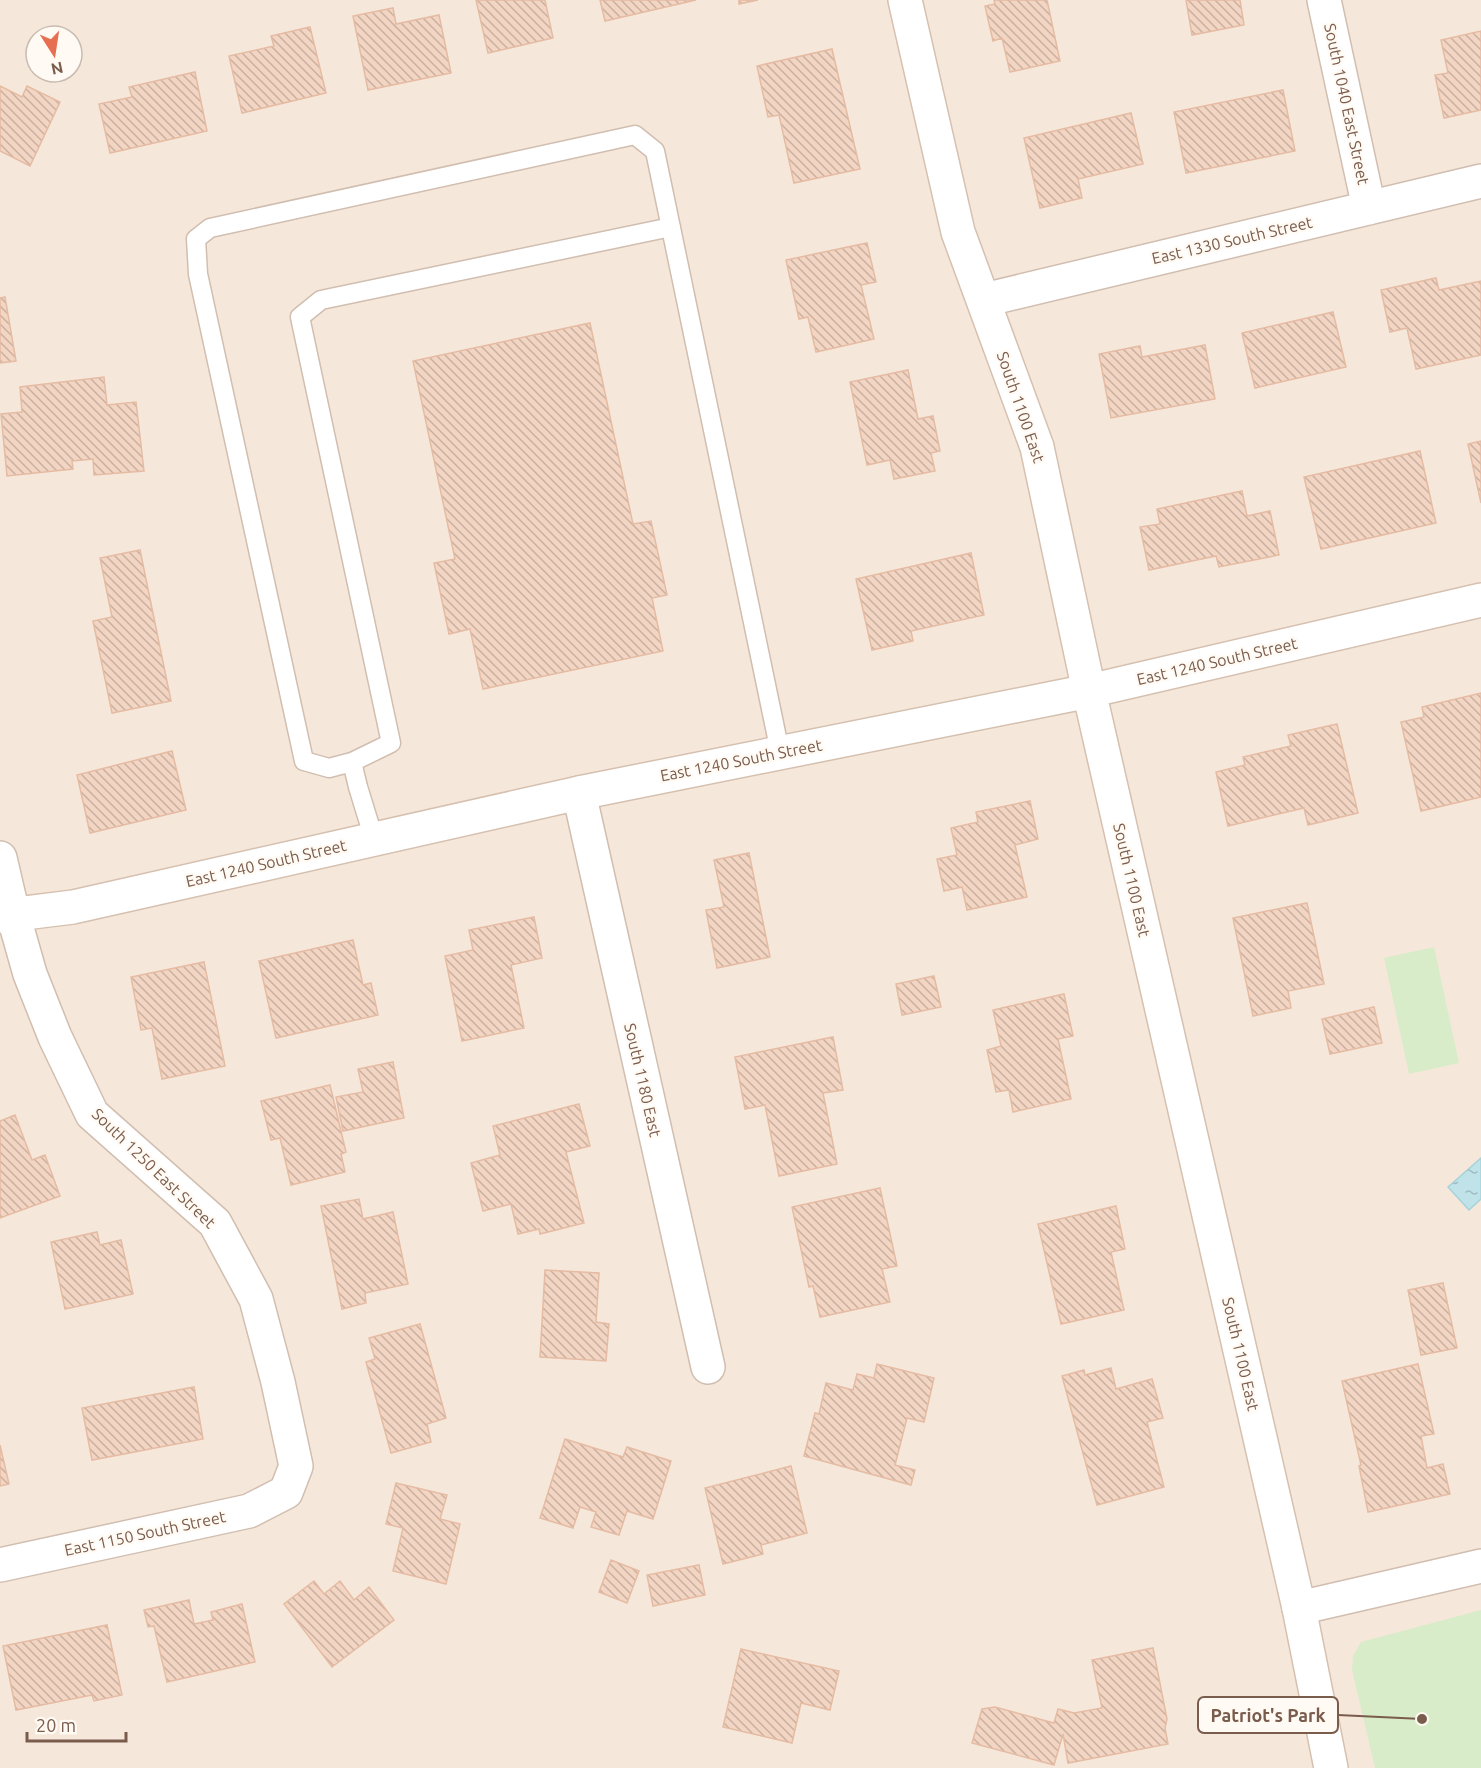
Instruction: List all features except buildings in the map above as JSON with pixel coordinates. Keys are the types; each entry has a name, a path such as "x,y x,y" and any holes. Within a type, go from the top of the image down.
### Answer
{"street":[{"name":"South 1100 East","path":"905,0 958,232 1037,447 1089,691 1299,1608 1331,1768"},
{"name":"South 1040 East Street","path":"1324,0 1369,208"},
{"name":"East 1330 South Street","path":"984,300 1481,181"},
{"name":"East 1240 South Street","path":"6,915 73,907 579,793 1089,691 1481,600"},
{"name":"South 1180 East","path":"579,793 708,1367"},
{"name":"South 1250 East Street","path":"0,858 6,915 55,1037 92,1114 215,1223 256,1299 278,1382 296,1466 286,1492"},
{"name":"East 1150 South Street","path":"0,1565 249,1511 286,1492"},
{"path":"1299,1608 1481,1566"}],"lane":[{"path":"671,227 321,300 300,317 391,742 352,762 329,768 304,761 198,274 196,239 210,228 635,135 655,151 671,227 780,753"},
{"path":"352,762 374,839"}],"shaded area":[{"path":"0,0 1481,0 1481,1768 0,1768"}],"green space":[{"path":"1434,947 1459,1063 1409,1074 1384,958"},
{"path":"1481,1610 1481,1768 1375,1768 1352,1670 1353,1656 1361,1642"}],"water":[{"path":"1481,1158 1481,1199 1469,1210 1448,1187"}],"place":[{"name":"Patriot's Park","path":"1422,1719"}]}
